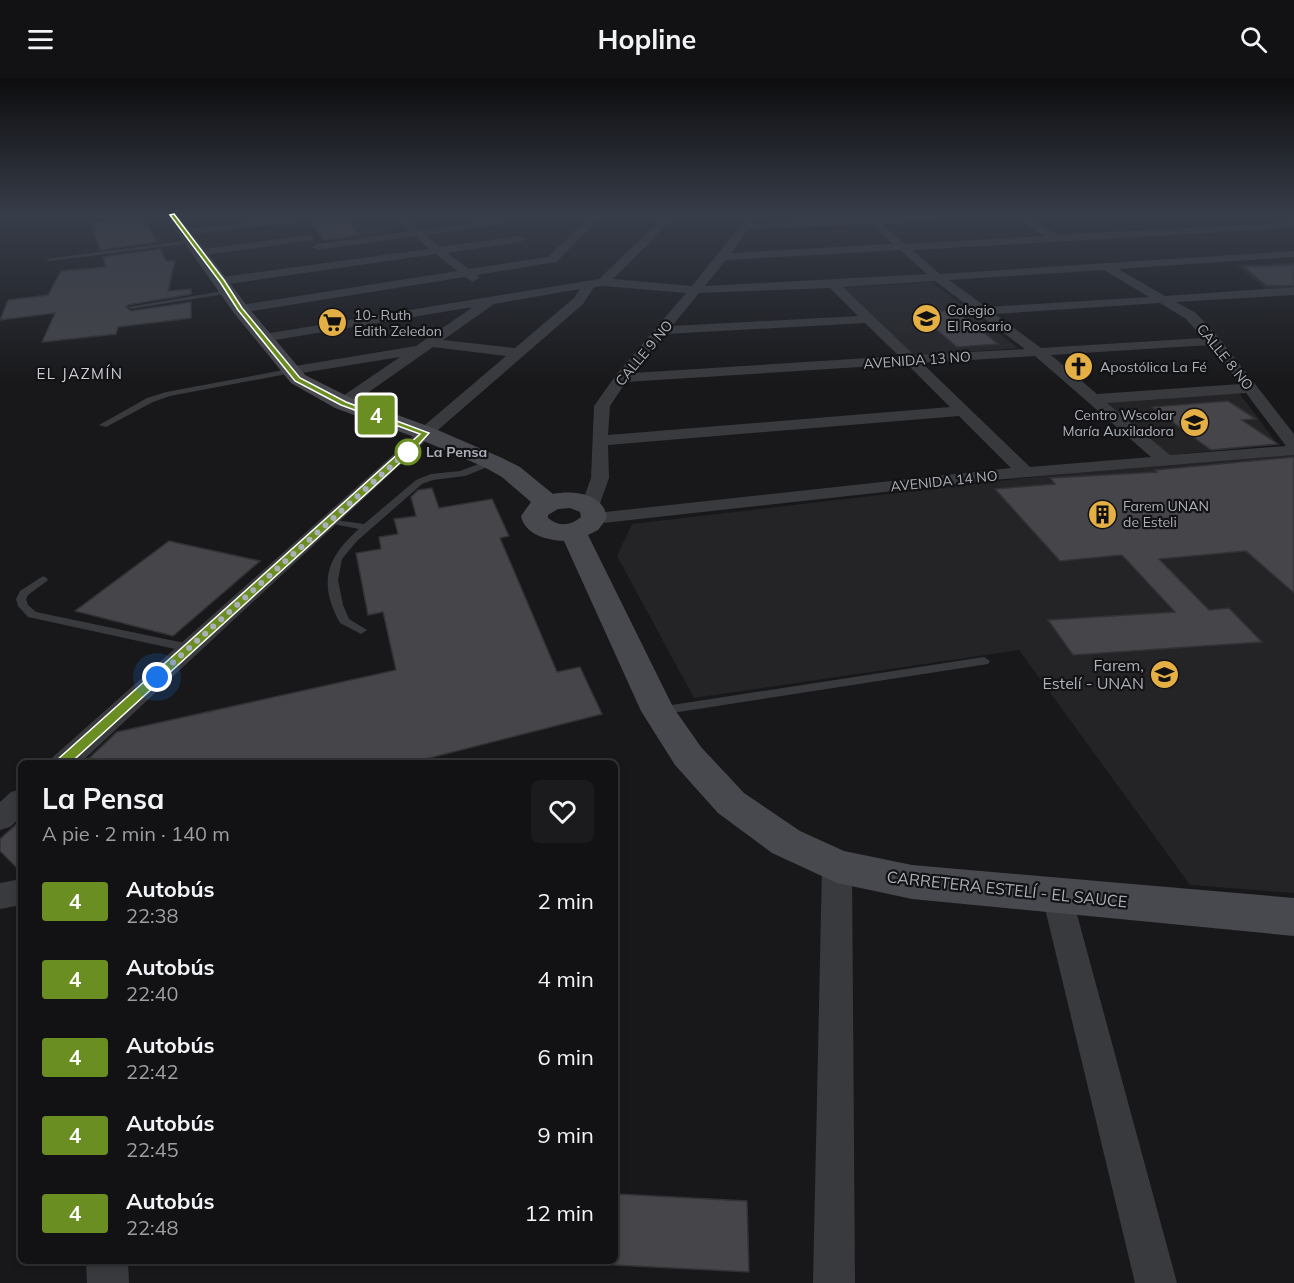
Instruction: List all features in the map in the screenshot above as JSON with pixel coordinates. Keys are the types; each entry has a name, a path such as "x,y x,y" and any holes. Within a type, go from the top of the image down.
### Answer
{"street":[{"path":"213,271 289,371 298,379 343,404 425,433 512,472 548,503 536,511 534,516 539,526 554,532 586,519"},
{"path":"348,271 386,286 491,271"},
{"path":"230,294 361,271"},
{"path":"572,271 596,283"},
{"path":"66,760 425,433 579,301 609,271"},
{"name":"CALLE 9 NO","path":"586,519 600,478 602,406 621,378 664,330 711,271"},
{"path":"931,271 1037,351 1165,460"},
{"path":"263,338 596,283 695,290 1035,271"},
{"name":"CALLE 8 NO","path":"1115,271 1191,316 1214,341 1294,445"},
{"path":"467,273 495,298"},
{"path":"230,294 351,274"},
{"path":"833,284 1025,472"},
{"path":"386,286 411,313"},
{"path":"982,311 1294,291"},
{"path":"1277,292 1294,308"},
{"path":"343,404 495,298"},
{"path":"664,330 869,319"},
{"name":"AVENIDA 13 NO","path":"621,378 1214,341"},
{"path":"289,371 427,346 518,353"},
{"path":"1094,399 1250,388"},
{"path":"600,441 962,411"},
{"name":"AVENIDA 14 NO","path":"586,519 1025,472 1294,450"},
{"name":"CARRETERA ESTELÍ - EL SAUCE","path":"586,519 658,711 688,756 731,803 786,842 837,866 912,882 1294,917"},
{"path":"0,819 18,803"},
{"path":"834,1283 837,866"},
{"path":"0,896 18,893"},
{"path":"1057,896 1156,1283"},
{"path":"107,1264 108,1283"}],"lane":[{"path":"131,307 230,294"},
{"path":"103,425 150,400 169,394 289,371"},
{"path":"361,630 344,621 332,589 331,573 344,547 419,482 431,477 462,474 492,462"},
{"path":"331,521 366,527"},
{"path":"43,579 24,593 21,599 23,606 32,615 189,648"},
{"path":"658,711 984,662"}],"shaded area":[{"path":"1244,271 1294,271 1294,287 1265,289"},
{"name":"Colegio El Rosario","path":"932,282 1018,348 914,356 842,288"},
{"name":"Centro Wscolar María Auxiladora","path":"1236,389 1278,445 1169,455 1104,401"},
{"name":"Farem, Estelí - UNAN","path":"1294,454 1294,893 1190,885 1019,650 694,698 617,556 632,524 1042,476"}],"building":[{"path":"61,271 173,271 168,291 191,289 191,294 126,307 131,311 191,302 191,318 118,327 116,334 42,342 55,313 0,320 8,300 48,295"},
{"path":"1249,271 1294,271 1294,285 1266,285"},
{"path":"955,310 998,344 957,347 917,313"},
{"path":"1228,401 1256,419 1242,420 1278,444 1211,450 1152,407"},
{"path":"1294,457 1294,593 1246,551 1159,559 1209,610 1229,608 1262,642 1073,655 1048,620 1175,612 1122,555 1060,561 995,489 1055,484 1050,478 1157,472 1155,470"},
{"path":"432,488 439,508 492,499 509,536 500,538 557,672 580,667 602,714 422,760 87,760 117,732 396,670 383,612 368,615 356,553 381,549 379,537 398,534 394,519 416,516 411,497 418,490"},
{"path":"169,541 260,561 173,636 75,611"},
{"path":"18,823 18,869 0,851 0,839"},
{"path":"618,1194 747,1201 749,1272 614,1265 618,1264"}],"bus line":[{"name":"4","path":"66,760 425,433 343,404 298,379 289,371 240,309 214,271"}],"place":[{"name":"Colegio El Rosario","path":"926,318"},
{"name":"10- Ruth Edith Zeledon","path":"333,323"},
{"name":"Apostólica La Fé","path":"1079,367"},
{"name":"Centro Wscolar María Auxiladora","path":"1195,423"},
{"name":"La Pensa","path":"408,452"},
{"name":"Farem UNAN de Esteli","path":"1102,514"},
{"name":"Farem, Estelí - UNAN","path":"1165,674"}],"district":[{"name":"EL JAZMÍN","path":"80,373"}],"route":[{"path":"157,677 409,450 408,452"}]}
